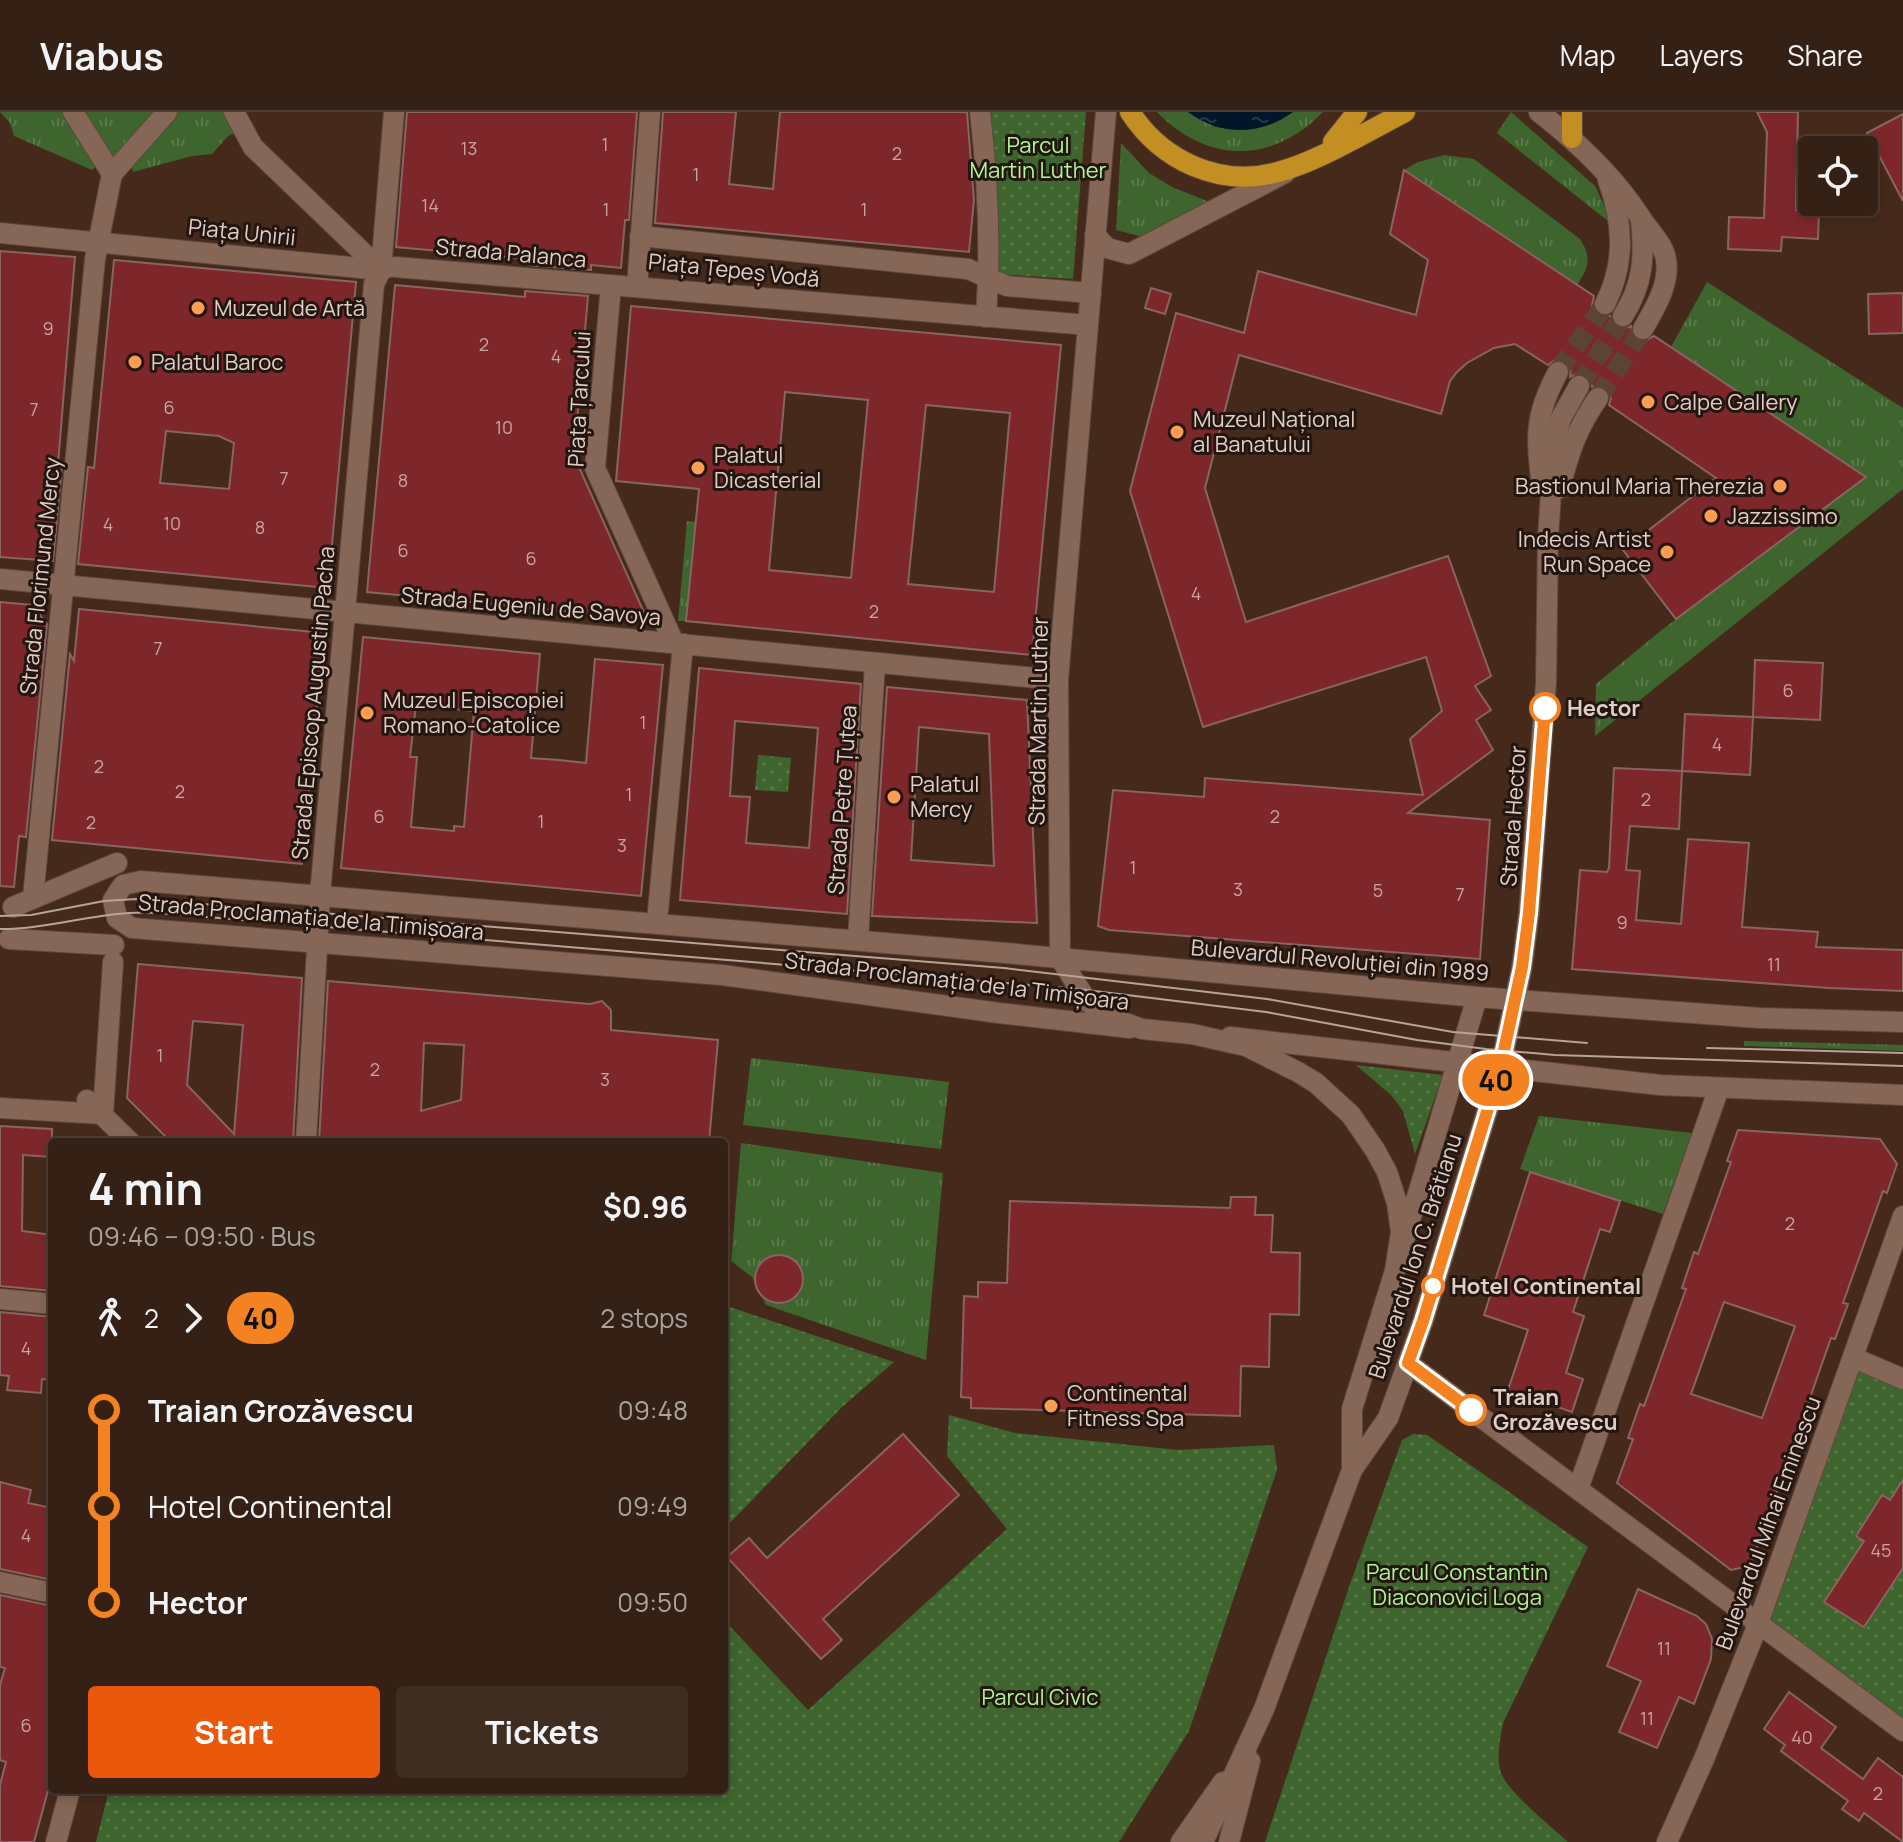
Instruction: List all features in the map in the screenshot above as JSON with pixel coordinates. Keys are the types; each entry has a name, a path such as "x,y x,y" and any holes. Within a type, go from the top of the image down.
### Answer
{"main road":[{"path":"1130,112 1161,147 1200,170 1222,175 1257,176 1279,172 1405,112"},
{"path":"1311,158 1338,137 1357,112"},
{"path":"1572,112 1572,138"}],"street":[{"path":"73,112 112,174"},
{"path":"97,250 112,174 167,112"},
{"name":"Piața Unirii","path":"234,112 253,147 388,269"},
{"path":"388,269 394,112"},
{"path":"640,236 650,112"},
{"path":"980,112 988,174 989,278 986,317"},
{"name":"Strada Martin Luther","path":"1060,958 1058,680 1106,112"},
{"path":"1539,112 1572,138 1605,171 1659,242 1667,259 1665,285 1643,329"},
{"path":"1095,235 1107,248 1129,254 1311,158"},
{"path":"1605,171 1615,198 1621,243 1620,268 1605,304"},
{"path":"1623,316 1642,276 1644,247 1641,218"},
{"name":"Piața Unirii","path":"0,233 97,250 388,269"},
{"name":"Piața Țepeș Vodă","path":"1088,325 637,287 640,236 968,269 1007,286 1091,293"},
{"name":"Strada Florimund Mercy","path":"33,898 97,250"},
{"name":"Strada Palanca","path":"388,269 637,287"},
{"name":"Strada Episcop Augustin Pacha","path":"306,1138 320,895 374,284 388,269"},
{"name":"Piața Țarcului","path":"611,285 595,468 678,644"},
{"name":"Strada Hector","path":"1548,538 1537,445 1540,413 1558,372"},
{"name":"Strada Hector","path":"1515,1001 1528,926 1540,790 1554,446 1561,418 1579,386"},
{"name":"Strada Hector","path":"1548,538 1569,452 1579,427 1598,398"},
{"name":"Strada Eugeniu de Savoya","path":"0,579 1058,680"},
{"path":"658,911 678,644"},
{"name":"Strada Petre Țuțea","path":"858,940 875,663"},
{"path":"13,907 117,863"},
{"name":"Strada Proclamația de la Timișoara","path":"1060,958 134,881 118,890 113,906 120,922 132,928 763,979 999,1013 1142,1029"},
{"path":"9,939 114,953 103,1114"},
{"path":"1060,958 1078,989 1097,1011 1142,1029 1500,1069 1719,1088 1903,1095"},
{"name":"Bulevardul Revoluției din 1989","path":"1060,958 1515,1001 1760,1018 1903,1022"},
{"name":"Bulevardul Ion C. Brătianu","path":"1352,1470 1352,1409 1477,997"},
{"name":"Bulevardul Ion C. Brătianu","path":"1203,1842 1264,1709 1352,1470 1388,1418 1423,1321 1500,1069 1515,1001"},
{"name":"Bulevardul Ion C. Brătianu","path":"1192,1034 1246,1046 1277,1059 1316,1083 1361,1126 1387,1172 1397,1203 1401,1232 1397,1261"},
{"path":"1578,1489 1719,1088"},
{"path":"87,1100 126,1138"},
{"path":"0,1108 103,1114"},
{"name":"Bulevardul Mihai Eminescu","path":"1667,1842 1699,1772 1758,1623 1903,1216"},
{"path":"0,1299 48,1304"},
{"path":"1854,1358 1903,1379"},
{"path":"1408,1363 1903,1731"},
{"path":"0,1582 48,1592"},
{"name":"Bulevardul Ion C. Brătianu","path":"1181,1842 1241,1754 1264,1709"},
{"name":"Bulevardul Ion C. Brătianu","path":"1229,1842 1264,1709"},
{"path":"56,1842 69,1794"}],"green space":[{"path":"0,112 66,112 99,163 92,170 14,136 10,123"},
{"path":"80,112 159,112 113,164"},
{"path":"174,112 227,112 237,132 228,136 212,154 192,156 133,172 131,162"},
{"name":"Parcul Martin Luther","path":"986,112 1086,112 1073,279 999,274 996,187"},
{"path":"1157,112 1188,112 1215,127 1244,130 1272,124 1293,112 1323,112 1304,129 1283,141 1262,149 1240,151 1218,149 1197,141 1176,129"},
{"path":"1511,112 1595,186 1613,225 1497,133"},
{"path":"1121,143 1149,173 1172,187 1212,203 1147,238 1116,230"},
{"path":"1444,155 1474,159 1580,239 1588,262 1577,285 1404,170 1418,162"},
{"path":"1707,282 1903,408 1903,489 1595,736 1596,684 1663,629 1866,477 1671,347"},
{"path":"687,521 695,522 686,621 678,621"},
{"path":"758,755 791,758 788,792 755,790"},
{"path":"1744,1041 1903,1045 1903,1051 1744,1046"},
{"path":"751,1058 949,1082 941,1149 743,1125"},
{"path":"1356,1065 1443,1075 1415,1154 1403,1111 1392,1096"},
{"path":"1539,1116 1692,1133 1663,1214 1520,1169"},
{"path":"741,1143 943,1173 926,1360 766,1305 752,1277 731,1261"},
{"path":"728,1306 894,1362 842,1407 728,1525"},
{"path":"1854,1358 1903,1379 1903,1480 1825,1602 1864,1627 1884,1598 1872,1589 1903,1566 1903,1731 1758,1623"},
{"name":"Parcul Civic","path":"949,1415 1015,1433 1178,1450 1274,1445 1277,1470 1189,1731 1119,1842 96,1842 108,1794 728,1794 728,1624 808,1710 1007,1529 947,1456"},
{"name":"Parcul Constantin Diaconovici Loga","path":"1413,1434 1427,1435 1588,1547 1503,1723 1499,1748 1501,1773 1505,1781 1568,1842 1265,1842 1349,1587 1402,1440"}],"water":[{"path":"1188,112 1293,112 1267,126 1240,130 1213,126"}],"building":[{"path":"407,112 637,112 629,220 625,220 621,268 591,265 591,270 528,265 528,259 396,247"},
{"path":"663,112 736,112 729,184 773,189 780,112 967,112 974,200 969,252 655,223"},
{"path":"1757,112 1798,112 1796,210 1798,216 1819,216 1818,239 1782,237 1781,251 1728,249 1729,217 1764,218 1767,132"},
{"path":"1903,114 1903,201 1878,154 1878,136 1869,136 1867,133"},
{"name":"Bastionul Maria Therezia","path":"1404,170 1594,296 1594,311 1601,316 1610,316 1616,327 1624,329 1631,326 1632,336 1642,342 1654,336 1866,477 1676,619 1623,550 1716,478 1609,405 1611,398 1606,388 1600,385 1592,387 1585,374 1570,377 1571,370 1564,361 1556,359 1548,365 1515,344 1494,348 1457,372 1450,381 1441,414 1239,355 1205,488 1246,622 1448,556 1491,676 1475,686 1491,710 1476,720 1493,750 1408,813 1490,820 1480,959 1109,930 1098,926 1113,790 1204,797 1205,778 1423,795 1410,739 1442,711 1426,657 1203,727 1130,491 1176,313 1244,333 1258,271 1416,315 1428,260 1390,234"},
{"path":"0,251 75,257 53,561 0,557"},
{"path":"114,260 356,282 328,588 78,564 88,467 94,468","holes":["166,431 219,436 234,443 229,489 160,483"]},
{"path":"395,285 525,297 525,291 588,296 574,456 647,619 367,592"},
{"path":"1151,288 1171,294 1165,314 1145,308"},
{"path":"1903,293 1903,333 1869,334 1868,294"},
{"name":"Palatul Dicasterial","path":"631,306 1061,345 1032,655 686,621 699,489 616,481","holes":["785,392 868,400 851,578 769,570","926,405 1010,413 994,592 908,584"]},
{"path":"0,602 32,605 47,624 26,837 19,836 14,887 0,886"},
{"path":"79,609 324,633 302,864 52,840 70,654 74,661"},
{"path":"363,637 540,654 531,758 586,763 595,659 663,665 641,896 341,868","holes":["416,705 474,711 464,827 454,826 454,831 411,827 417,757 410,757"]},
{"path":"1755,660 1823,663 1820,720 1753,717"},
{"path":"699,668 861,684 847,914 680,900","holes":["735,721 818,728 809,848 746,843 750,797 730,796"]},
{"name":"Palatul Mercy","path":"887,687 1027,700 1037,923 872,916","holes":["919,727 989,734 994,866 911,860"]},
{"path":"1685,714 1753,717 1750,775 1682,771"},
{"path":"1614,768 1682,771 1679,829 1630,826 1626,870 1640,871 1636,920 1681,924 1688,839 1749,843 1742,927 1818,932 1816,947 1903,950 1903,991 1572,969 1580,870 1607,872 1609,868"},
{"path":"138,964 302,978 293,1138 167,1138 127,1098","holes":["193,1021 243,1025 234,1134 187,1085"]},
{"path":"328,981 590,1004 602,1001 611,1010 611,1030 718,1040 709,1138 319,1138","holes":["424,1043 464,1045 461,1100 421,1111"]},
{"path":"0,1126 52,1129 52,1138 48,1138 48,1157 23,1155 22,1231 48,1234 48,1291 0,1286"},
{"path":"1738,1130 1880,1139 1897,1164 1887,1193 1883,1191 1843,1303 1848,1304 1835,1339 1831,1338 1790,1455 1793,1456 1782,1490 1778,1489 1750,1566 1731,1570 1617,1483 1633,1439 1628,1438 1640,1404 1644,1406 1686,1289 1682,1288 1694,1252 1698,1254 1731,1162 1727,1161","holes":["1724,1302 1795,1326 1762,1418 1691,1394"]},
{"path":"1530,1172 1620,1201 1610,1232 1600,1229 1573,1312 1584,1316 1566,1373 1583,1379 1572,1412 1508,1390 1528,1330 1484,1315"},
{"path":"1231,1197 1256,1197 1255,1215 1273,1215 1271,1252 1300,1253 1299,1315 1270,1314 1269,1367 1241,1366 1240,1416 971,1408 971,1398 961,1397 964,1296 978,1297 978,1282 1007,1283 1010,1201 1230,1208"},
{"path":"779,1255 796,1262 803,1279 796,1296 779,1303 762,1296 755,1279 762,1262"},
{"path":"0,1312 48,1317 48,1380 42,1379 41,1393 7,1390 9,1376 0,1375"},
{"path":"903,1434 959,1495 823,1619 842,1640 821,1659 728,1556 749,1538 767,1558"},
{"path":"1903,1480 1903,1568 1864,1627 1824,1602 1864,1541 1856,1536 1882,1495 1890,1500"},
{"path":"0,1482 31,1490 28,1503 48,1507 48,1579 0,1569"},
{"path":"1638,1589 1697,1616 1706,1624 1712,1639 1711,1659 1694,1704 1679,1697 1657,1748 1619,1732 1641,1681 1607,1666"},
{"path":"0,1595 48,1605 48,1791 34,1842 0,1842 0,1785 6,1762 0,1760 0,1685 5,1668 0,1667"},
{"path":"1789,1692 1836,1727 1821,1748 1863,1779 1878,1758 1903,1777 1903,1842 1864,1813 1859,1821 1842,1809 1848,1801 1781,1751 1785,1745 1764,1729"}],"tunnel":[{"path":"1558,372 1605,304"},
{"path":"1579,386 1623,316"},
{"path":"1598,398 1643,329"}],"tram line":[{"path":"0,916 31,915 104,901 136,899 297,911 1004,968 1267,999 1453,1032 1587,1043"},
{"path":"0,929 118,914 158,913 1078,989 1266,1012 1417,1040 1486,1049 1555,1055 1903,1066"},
{"path":"1707,1048 1903,1053"}],"bus line":[{"name":"40","path":"1471,1410 1408,1363 1500,1069 1522,967 1545,708"}],"place":[{"name":"Muzeul de Artă","path":"198,308"},
{"name":"Palatul Baroc","path":"135,362"},
{"name":"Calpe Gallery","path":"1648,402"},
{"name":"Muzeul Național al Banatului","path":"1177,432"},
{"name":"Palatul Dicasterial","path":"698,468"},
{"name":"Bastionul Maria Therezia","path":"1780,486"},
{"name":"Jazzissimo","path":"1711,516"},
{"name":"Indecis Artist Run Space","path":"1667,552"},
{"name":"Hector","path":"1545,708"},
{"name":"Muzeul Episcopiei Romano-Catolice","path":"367,713"},
{"name":"Palatul Mercy","path":"894,797"},
{"name":"Hotel Continental","path":"1433,1286"},
{"name":"Continental Fitness Spa","path":"1051,1406"},
{"name":"Traian Grozăvescu","path":"1471,1410"}]}
